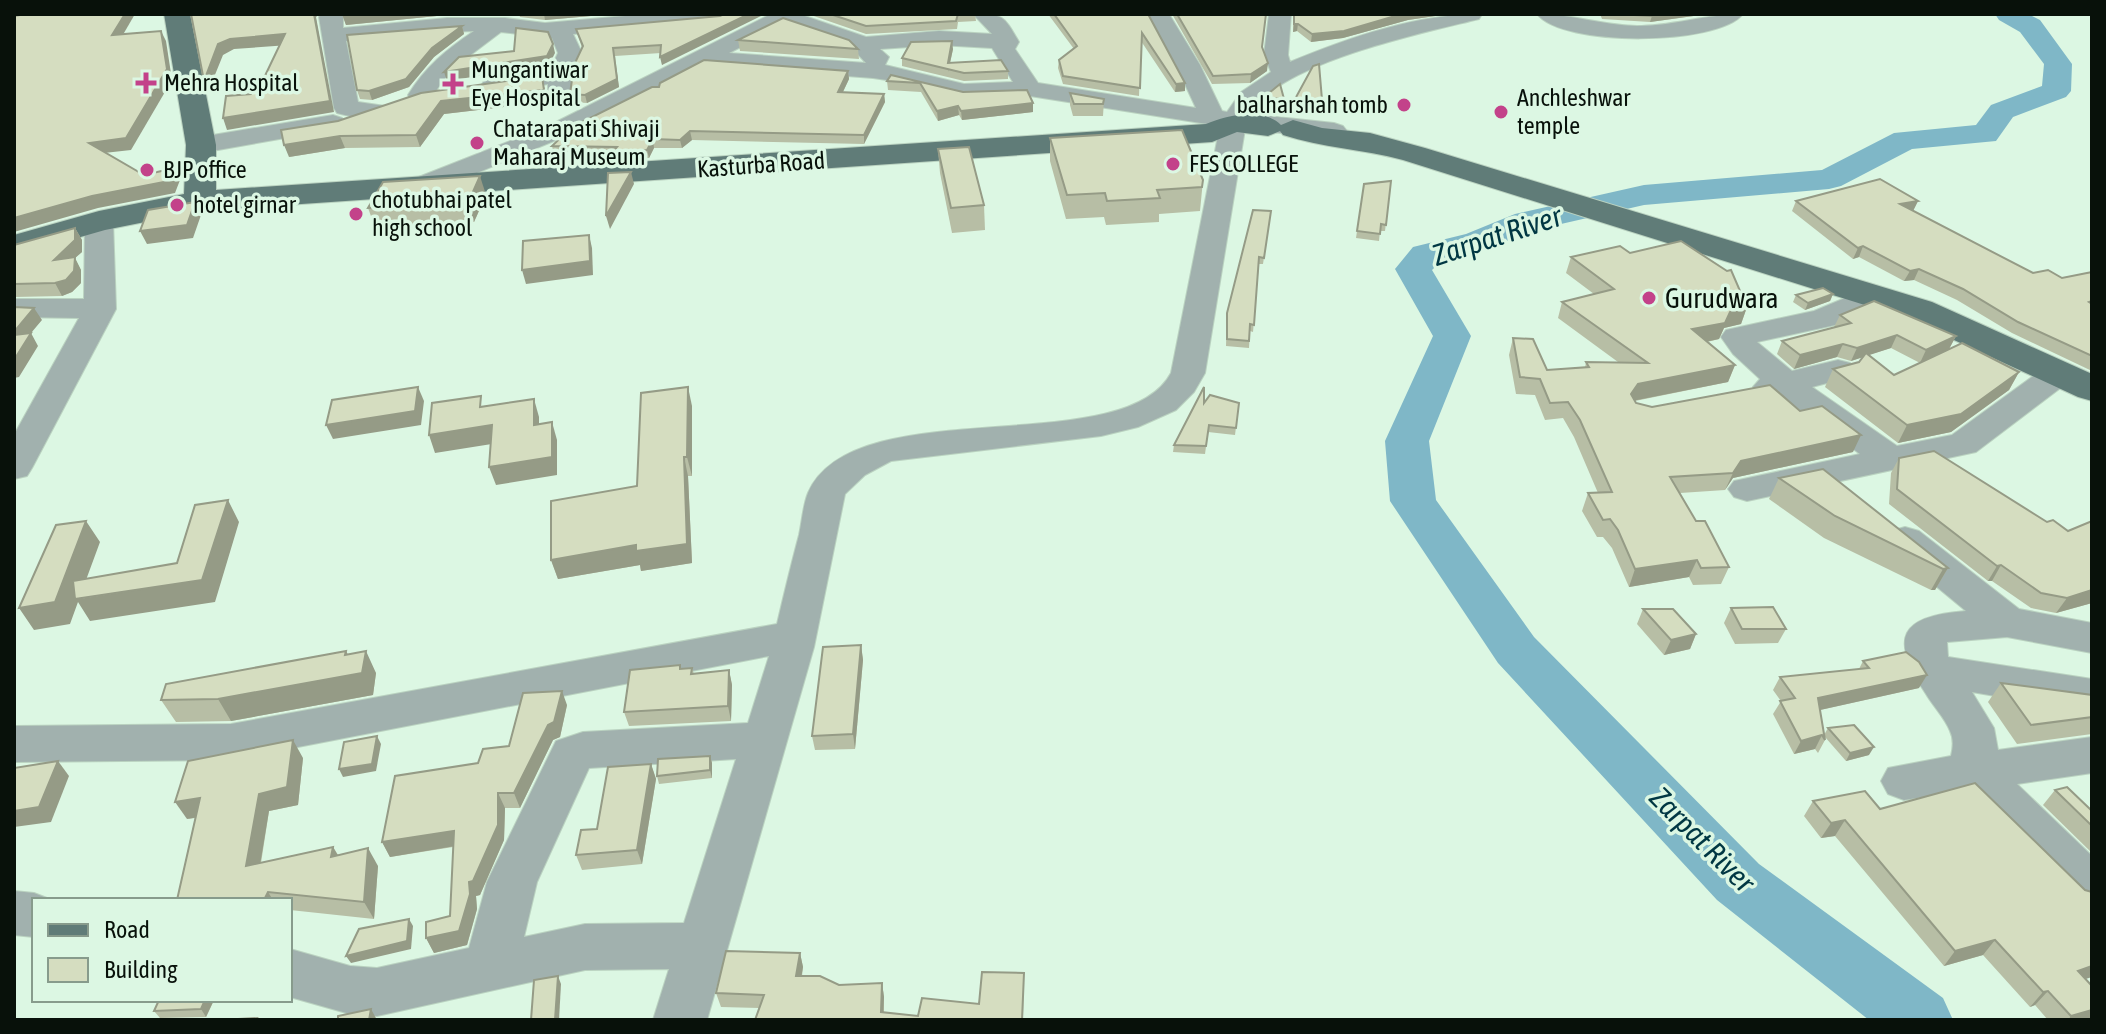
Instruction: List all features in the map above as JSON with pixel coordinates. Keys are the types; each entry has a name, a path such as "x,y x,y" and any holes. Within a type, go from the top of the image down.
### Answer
{"main road":[{"path":"177,14 201,145 200,201"},
{"path":"1248,124 1319,137 1351,138 1479,174 1874,298 1903,317 2065,382 2092,406"},
{"name":"Kasturba Road","path":"14,246 99,221 200,201 1212,133 1248,124"}],"street":[{"path":"545,30 721,14"},
{"path":"907,40 910,24 935,18 937,14"},
{"path":"984,14 997,23 1008,42"},
{"path":"1158,14 1188,65 1248,124"},
{"path":"1280,14 1276,55 1283,73"},
{"path":"680,1020 795,636 827,493 837,477 858,461 909,446 1119,422 1155,408 1181,386 1188,373 1248,124 1247,99 1283,73 1390,25 1471,14"},
{"path":"1548,14 1573,27 1634,31 1696,27 1732,14"},
{"path":"416,188 557,131 786,16 863,44 956,38 1008,42"},
{"path":"376,111 346,108 345,86 339,73 333,25 381,29 511,21 561,33 570,53 561,73 557,131"},
{"path":"420,95 429,76 448,58 511,21"},
{"path":"1008,42 1003,49 1030,89"},
{"path":"863,44 864,50 877,57 873,71"},
{"path":"704,58 873,71 909,76 963,91 1030,89 1248,124 1326,129 1351,138"},
{"path":"201,145 341,122 420,95 536,80 561,73"},
{"path":"503,154 555,179"},
{"path":"14,468 100,309 99,221"},
{"path":"1874,298 1824,318 1737,337 1742,346 1788,384 1891,459"},
{"path":"14,308 100,309"},
{"path":"1745,392 1838,370"},
{"path":"1747,489 1963,444 2065,382"},
{"path":"1822,474 2007,622"},
{"path":"2092,638 2007,622 1937,628 1925,641 1933,670 1973,730 1973,774 1978,783 1995,792 2092,888"},
{"path":"14,744 231,742 795,636"},
{"path":"1933,670 2092,696"},
{"path":"490,967 512,882 572,754 583,750 764,740"},
{"path":"1904,781 1973,774 2092,755"},
{"path":"292,974 350,990 377,992 595,946 701,946"}],"building":[{"path":"125,14 112,35 161,31 167,69 126,138 89,143 144,175 175,168 169,181 92,196 14,218 14,16"},
{"path":"191,14 314,14 330,101 223,118 226,96 251,94 256,83 262,82 285,34 230,39 218,44 204,81"},
{"path":"749,14 660,57 661,45 613,48 617,79 585,95 570,94 574,65 583,46 576,29"},
{"path":"830,14 958,14 956,21 866,26"},
{"path":"1054,14 1148,14 1185,83 1176,84 1142,33 1140,88 1063,76 1059,60 1077,46"},
{"path":"1177,14 1266,14 1262,47 1268,63 1251,74 1213,76"},
{"path":"1294,14 1402,14 1344,31 1312,34 1294,24"},
{"path":"1616,14 1669,14 1652,16"},
{"path":"783,18 849,40 858,49 738,40"},
{"path":"462,26 432,48 406,79 369,91 357,90 347,35"},
{"path":"516,28 548,32 553,44 547,56 444,72 459,57 514,51"},
{"path":"952,41 948,63 1001,60 1008,71 964,73 902,58 911,42"},
{"path":"704,60 848,71 838,92 884,94 864,135 690,131 680,140 653,139 647,150 613,152 617,147 552,146 572,127 652,87 659,87 660,83"},
{"path":"1319,64 1322,100 1295,99 1313,66"},
{"path":"891,75 963,92 1027,90 1033,103 961,111 958,106 937,111 920,83 887,81"},
{"path":"542,76 544,90 441,101 416,135 340,136 284,145 281,130 338,121 421,93"},
{"path":"1280,84 1284,99 1263,98"},
{"path":"1070,93 1104,99 1103,104 1074,104"},
{"path":"1182,130 1203,180 1202,187 1157,190 1160,198 1107,201 1105,193 1067,195 1050,138"},
{"path":"969,147 984,205 951,208 938,149"},
{"path":"631,172 606,216 608,173"},
{"path":"480,176 468,203 368,208 383,182"},
{"path":"1880,179 1918,201 1900,204 2033,273 2048,270 2062,278 2092,272 2092,301 2089,302 2092,304 2092,356 2018,322 1963,289 1919,269 1910,271 1863,246 1858,248 1796,201"},
{"path":"1391,181 1386,225 1381,224 1380,234 1357,231 1364,184"},
{"path":"195,202 187,225 140,231 148,210"},
{"path":"1253,210 1271,211 1264,258 1259,257 1254,325 1250,324 1249,341 1227,339 1227,313"},
{"path":"75,228 75,240 54,260 75,257 74,271 66,280 14,284 14,245"},
{"path":"589,235 590,261 522,270 523,241"},
{"path":"1681,241 1727,271 1731,270 1747,307 1730,312 1725,323 1692,329 1735,365 1638,384 1631,394 1636,403 1652,407 1770,385 1800,411 1822,406 1861,435 1741,461 1733,473 1670,477 1696,521 1705,521 1729,567 1701,568 1697,560 1635,569 1618,530 1610,519 1603,520 1588,493 1612,492 1580,420 1568,402 1550,403 1540,379 1520,377 1513,338 1533,339 1547,370 1589,367 1586,362 1648,363 1562,302 1614,289 1571,257 1620,246 1630,253"},
{"path":"1823,288 1833,294 1808,303 1796,295"},
{"path":"1874,301 1956,336 1926,350 1897,335 1857,348 1843,344 1800,355 1782,341 1851,323 1840,315"},
{"path":"14,307 34,308 14,332"},
{"path":"31,333 14,360 14,335"},
{"path":"1962,343 2019,372 1961,414 1907,425 1833,369 1859,362 1866,353 1894,375"},
{"path":"418,387 415,411 326,425 332,400"},
{"path":"688,387 687,457 684,457 687,544 636,551 636,545 551,560 551,501 637,486 641,393"},
{"path":"1204,387 1204,403 1210,395 1239,403 1236,428 1209,425 1206,446 1174,445"},
{"path":"481,396 480,407 534,399 534,425 552,422 552,457 489,467 492,425 429,435 432,403"},
{"path":"1934,451 2047,522 2053,520 2068,531 2092,521 2092,590 2067,598 2041,593 2001,565 1997,566 1897,489 1899,458"},
{"path":"1823,469 1948,568 1943,569 1835,516 1779,478"},
{"path":"228,500 202,580 75,599 73,581 177,563 195,505"},
{"path":"86,521 55,602 19,608 56,525"},
{"path":"1773,607 1786,629 1742,629 1731,608"},
{"path":"1643,609 1673,609 1696,634 1671,640"},
{"path":"861,645 853,734 812,736 823,647"},
{"path":"346,651 345,655 366,651 362,673 218,699 161,700 166,684"},
{"path":"1906,652 1919,662 1927,675 1818,698 1825,740 1822,735 1801,741 1780,701 1795,698 1780,677 1869,668 1863,661"},
{"path":"680,665 680,669 692,668 691,674 729,670 728,706 624,712 630,670"},
{"path":"2001,683 2092,695 2092,717 2031,725"},
{"path":"562,691 554,722 548,725 514,793 498,793 498,825 473,881 469,882 470,894 459,931 426,938 426,922 450,916 454,831 382,842 395,776 478,763 483,749 509,746 523,693"},
{"path":"1854,725 1874,747 1850,753 1828,728"},
{"path":"377,736 372,764 339,769 344,742"},
{"path":"293,740 287,787 259,794 246,866 333,847 331,857 368,848 364,902 268,892 265,898 177,898 200,798 175,802 188,761"},
{"path":"710,756 710,770 657,776 658,759"},
{"path":"58,761 39,807 14,811 14,768"},
{"path":"651,764 637,850 576,855 581,830 597,829 608,767"},
{"path":"1975,783 2085,890 2092,892 2092,966 2078,971 2092,986 2092,1010 2071,1016 2048,991 2043,992 1995,940 1955,951 1845,820 1831,823 1813,801 1865,791 1880,809"},
{"path":"2067,787 2092,811 2092,826 2055,790"},
{"path":"409,919 407,941 346,956 359,929"},
{"path":"726,951 800,953 796,976 820,976 839,985 882,983 881,1012 918,1016 922,998 979,1004 982,972 1024,973 1022,1020 755,1020 764,995 716,993"},
{"path":"558,976 555,1020 531,1020 534,980"},
{"path":"158,1002 204,1002 201,1009 154,1011"},
{"path":"371,1009 369,1020 338,1020 338,1016"}],"waterway":[{"name":"Zarpat River","path":"1920,1020 1738,882 1516,650 1413,501 1407,441 1452,336 1413,269 1426,255 1478,242 1515,224 1644,195 1829,179 1905,140 1985,134 2002,111 2056,91 2058,64 2030,26 2008,14"}],"place":[{"name":"Mehra Hospital","path":"146,83"},
{"name":"Mungantiwar Eye Hospital","path":"453,84"},
{"name":"balharshah tomb","path":"1404,105"},
{"name":"Anchleshwar temple","path":"1501,112"},
{"name":"Chatarapati Shivaji Maharaj Museum","path":"477,143"},
{"name":"FES COLLEGE","path":"1173,164"},
{"name":"BJP office","path":"147,170"},
{"name":"hotel girnar","path":"177,205"},
{"name":"chotubhai patel high school","path":"356,214"},
{"name":"Gurudwara","path":"1649,298"}]}
